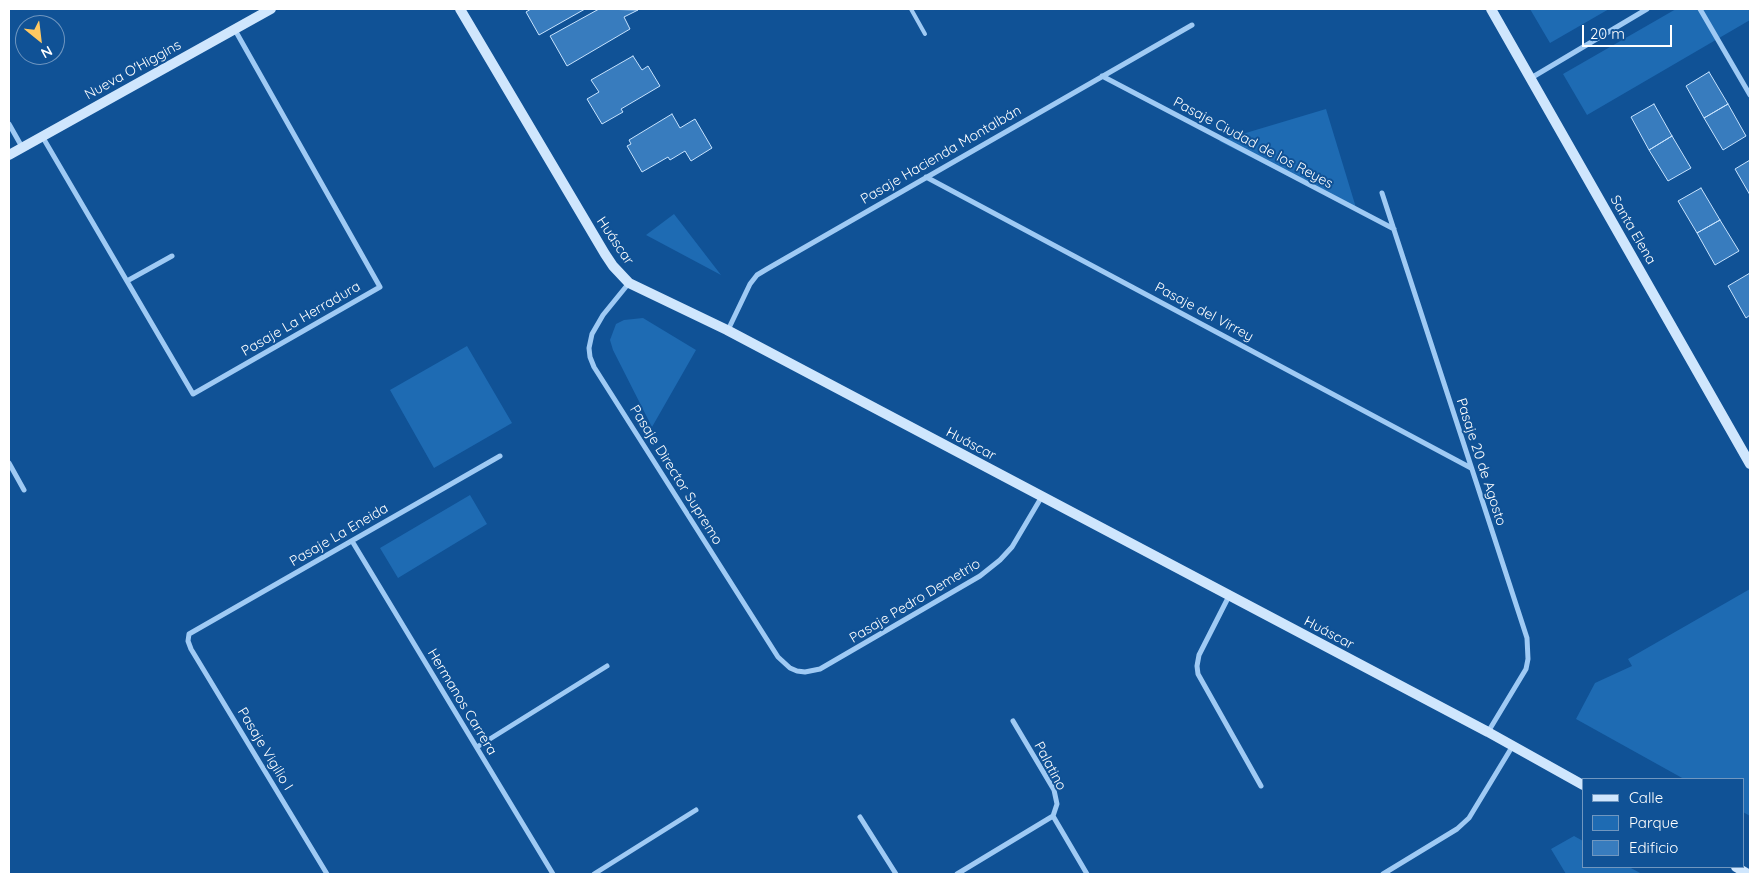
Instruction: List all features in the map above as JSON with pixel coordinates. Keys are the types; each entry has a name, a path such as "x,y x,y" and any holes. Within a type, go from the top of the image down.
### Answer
{"street":[{"name":"Nueva O'Higgins","path":"9,155 271,9"},
{"name":"Huáscar","path":"460,9 612,266 629,283 727,330 1488,732 1582,784"},
{"name":"Santa Elena","path":"1491,9 1750,464"},
{"path":"1531,78 1647,9"},
{"path":"1700,9 1750,95"},
{"name":"Pasaje Hacienda Montalbán","path":"727,330 745,293 757,275 1192,25"},
{"name":"Pasaje La Herradura","path":"42,136 193,394 380,287 235,29"},
{"name":"Pasaje Ciudad de los Reyes","path":"1102,76 1394,230"},
{"path":"9,124 22,148"},
{"name":"Pasaje del Virrey","path":"926,177 1471,468"},
{"name":"Pasaje 20 de Agosto","path":"1382,193 1529,648 1526,669 1488,732"},
{"path":"127,281 172,256"},
{"name":"Pasaje Director Supremo","path":"629,283 603,315 592,334 589,348 590,358 778,657 797,671"},
{"name":"Pasaje La Eneida","path":"189,634 500,456"},
{"path":"9,463 24,490"},
{"name":"Pasaje Pedro Demetrio","path":"797,671 813,672 820,669 985,572 1012,547 1042,498"},
{"name":"Hermanos Carrera","path":"352,541 553,874"},
{"path":"1229,596 1199,655 1198,674 1261,786"},
{"name":"Pasaje Vigilio I","path":"189,634 188,641 191,649 327,874"},
{"path":"477,747 607,666"},
{"name":"Palatino","path":"1012,721 1054,790 1057,804 1053,816"},
{"path":"1383,874 1457,829 1469,818 1512,747"},
{"path":"594,874 696,810"},
{"path":"957,874 1053,816 1087,874"},
{"path":"860,817 896,874"}],"lane":[{"path":"911,9 925,34"}],"green space":[{"path":"1530,9 1609,9 1550,43"},
{"path":"1676,9 1750,9 1750,20 1587,115 1563,74"},
{"path":"1326,109 1357,211 1219,141"},
{"path":"674,214 721,275 646,235"},
{"path":"643,318 696,350 652,427 613,350 610,340 616,324 624,320"},
{"path":"467,346 512,423 434,468 390,390"},
{"path":"470,495 487,524 398,578 380,548"},
{"path":"1750,589 1750,816 1744,813 1744,778 1682,778 1576,719 1595,683 1632,666 1628,659"},
{"path":"1574,836 1582,840 1582,868 1631,868 1642,874 1566,874 1551,849"}],"building":[{"path":"531,9 585,9 539,35 526,12"},
{"path":"599,9 638,10 624,17 630,29 567,66 550,36"},
{"path":"633,56 642,70 648,66 660,86 621,109 623,112 602,124 587,99 599,92 591,80"},
{"path":"1709,72 1728,104 1704,118 1686,86"},
{"path":"1654,104 1672,136 1649,150 1631,117"},
{"path":"1728,104 1746,136 1723,150 1704,118"},
{"path":"672,114 680,128 695,119 712,148 691,161 685,151 670,160 668,157 642,172 627,146 631,144 629,140"},
{"path":"1672,136 1691,168 1668,181 1649,150"},
{"path":"1750,160 1750,195 1735,169"},
{"path":"1701,188 1720,220 1697,233 1678,201"},
{"path":"1720,220 1739,251 1715,265 1697,233"},
{"path":"1750,273 1750,315 1746,318 1728,286"}]}
